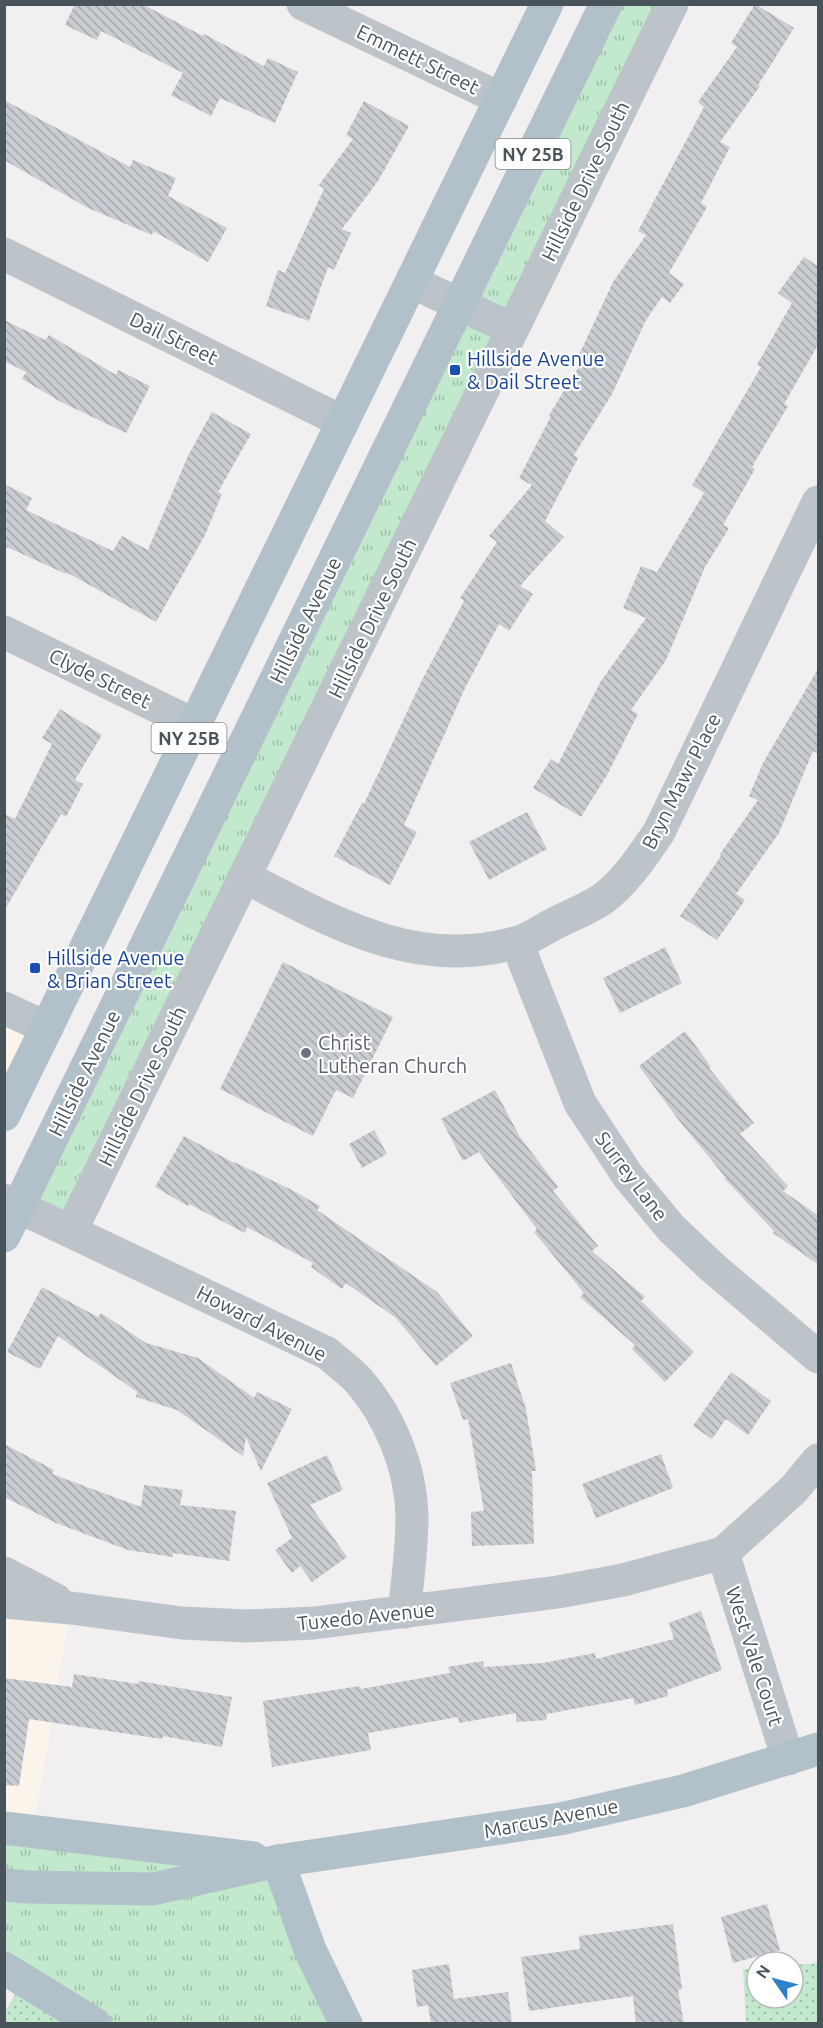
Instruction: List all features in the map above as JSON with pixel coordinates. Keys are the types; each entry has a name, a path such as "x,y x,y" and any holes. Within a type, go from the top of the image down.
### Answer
{"main road":[{"name":"NY 25B","path":"4,1115 547,4"},
{"name":"Hillside Avenue","path":"4,1236 12,1204 606,4"},
{"name":"Marcus Avenue","path":"4,1885 153,1889 278,1861 560,1820 683,1791 819,1749"},
{"name":"Marcus Avenue","path":"4,1828 278,1861"},
{"path":"278,1861 310,1950 346,2024"},
{"path":"4,1968 95,2024"}],"street":[{"name":"Emmett Street","path":"303,4 501,99"},
{"name":"Hillside Drive South","path":"71,1231 672,4"},
{"name":"Dail Street","path":"4,254 343,422"},
{"path":"412,282 513,329"},
{"name":"Bryn Mawr Place","path":"244,877 326,918 362,933 401,945 433,951 473,951 517,943 604,898 634,867 659,832 819,502"},
{"name":"Clyde Street","path":"4,632 195,725"},
{"name":"Surrey Lane","path":"517,943 580,1103 628,1176 671,1228 819,1357"},
{"path":"4,1008 47,1028"},
{"name":"Howard Avenue","path":"12,1204 327,1353 358,1379 381,1410 395,1442 406,1477 412,1513 405,1612"},
{"path":"723,1553 793,1490 819,1460"},
{"name":"Tuxedo Avenue","path":"4,1602 71,1608 182,1623 247,1626 314,1623 558,1592 623,1580 723,1553"},
{"name":"West Vale Court","path":"723,1553 788,1759"},
{"path":"4,1573 71,1608"}],"shaded area":[{"path":"5,1008 47,1028 5,1115"},
{"path":"5,1602 71,1608 33,1831 5,1828"}],"green space":[{"path":"606,5 672,5 71,1231 19,1207"},
{"path":"5,1828 278,1861 346,2023 95,2023 5,1968"},
{"path":"818,1963 818,2023 746,2023 745,2010 805,2010 805,1964"},
{"path":"743,1969 745,1969 745,2005"},
{"path":"23,1980 95,2024 5,2024 5,2012"}],"building":[{"path":"75,4 142,4 264,66 268,58 298,72 275,123 220,98 211,116 171,95 183,73 101,31 97,40 65,25"},
{"path":"755,4 794,28 758,85 760,86 720,142 730,147 701,203 707,207 669,273 684,284 670,303 662,297 646,320 612,394 574,455 578,458 545,521 564,537 520,586 533,594 509,631 499,624 466,686 404,825 417,832 390,885 334,856 362,803 364,804 421,682 464,601 460,598 497,542 489,536 532,485 519,478 551,416 549,415 585,357 579,355 613,282 646,235 638,231 704,107 698,102 737,47 731,43"},
{"path":"4,100 130,167 133,160 176,178 168,196 227,228 208,262 153,231 152,235 88,208 4,160"},
{"path":"364,101 409,126 378,181 342,229 351,233 334,270 328,267 309,321 266,306 278,270 285,273 324,189 319,185 353,139 346,135"},
{"path":"804,257 819,267 819,343 784,404 788,406 752,467 755,469 723,525 729,528 705,567 666,660 631,710 638,714 607,775 581,817 533,788 551,759 558,764 601,681 646,618 623,608 641,566 657,572 704,493 692,485 761,367 757,365 792,303 778,293"},
{"path":"4,320 45,340 49,335 116,375 118,370 150,386 126,433 61,402 22,379 26,372 4,361"},
{"path":"212,412 251,434 218,492 222,494 205,535 156,622 66,572 66,574 7,547 4,553 4,484 32,498 26,510 113,551 122,536 148,550 188,456"},
{"path":"819,667 819,754 813,751 779,833 736,894 745,900 717,940 680,916 758,800 749,796 763,763"},
{"path":"60,709 102,735 75,780 83,784 66,817 61,814 4,911 4,814 15,819 52,744 42,738"},
{"path":"527,812 547,849 489,880 469,842"},
{"path":"665,947 682,983 620,1013 603,978"},
{"name":"Christ Lutheran Church","path":"283,962 393,1017 353,1098 336,1090 313,1136 220,1089"},
{"path":"685,1031 711,1067 709,1068 754,1123 740,1134 788,1186 783,1191 819,1216 819,1265 773,1233 774,1231 725,1179 639,1066"},
{"path":"495,1090 520,1137 558,1187 553,1191 598,1246 592,1251 645,1297 641,1301 694,1352 665,1382 632,1349 635,1345 580,1297 584,1293 534,1232 537,1229 479,1152 463,1161 441,1119"},
{"path":"374,1130 387,1154 362,1168 349,1144"},
{"path":"184,1136 320,1206 317,1210 437,1292 473,1336 436,1366 396,1318 346,1283 342,1289 311,1267 313,1263 247,1227 245,1233 189,1204 188,1206 155,1187"},
{"path":"42,1287 98,1317 101,1313 146,1343 198,1358 254,1398 257,1392 292,1409 261,1471 246,1437 243,1456 177,1410 136,1397 137,1392 58,1336 40,1369 7,1352"},
{"path":"511,1363 526,1409 536,1471 532,1471 534,1544 472,1546 471,1512 484,1511 468,1419 463,1420 450,1383"},
{"path":"731,1372 771,1401 748,1435 726,1419 712,1439 693,1426"},
{"path":"4,1444 54,1470 52,1474 141,1507 144,1485 183,1490 180,1505 236,1511 229,1561 173,1553 173,1557 128,1550 56,1523 4,1497"},
{"path":"661,1454 673,1488 596,1518 582,1484"},
{"path":"327,1455 343,1490 310,1505 347,1557 312,1582 300,1566 292,1573 275,1550 292,1538 267,1483"},
{"path":"701,1611 722,1670 667,1690 668,1696 635,1705 633,1698 546,1714 547,1720 516,1722 516,1713 459,1723 458,1717 368,1733 371,1750 272,1767 263,1701 360,1686 361,1689 450,1673 448,1667 483,1661 484,1667 543,1663 595,1653 596,1659 674,1639 669,1623"},
{"path":"74,1674 138,1684 139,1681 232,1697 222,1747 163,1736 162,1739 29,1719 19,1786 4,1785 4,1678 72,1687"},
{"path":"767,1904 780,1950 745,1950 745,1960 733,1963 721,1917"},
{"path":"673,1924 682,1989 678,1990 684,2024 636,2024 633,1996 529,2011 521,1957 580,1949 579,1936"},
{"path":"449,1964 454,1999 508,1992 512,2024 431,2024 428,2005 417,2007 412,1970"}],"place":[{"name":"Hillside Avenue & Dail Street","path":"455,370"},
{"name":"Hillside Avenue & Brian Street","path":"35,968"},
{"name":"Christ Lutheran Church","path":"306,1053"}]}
